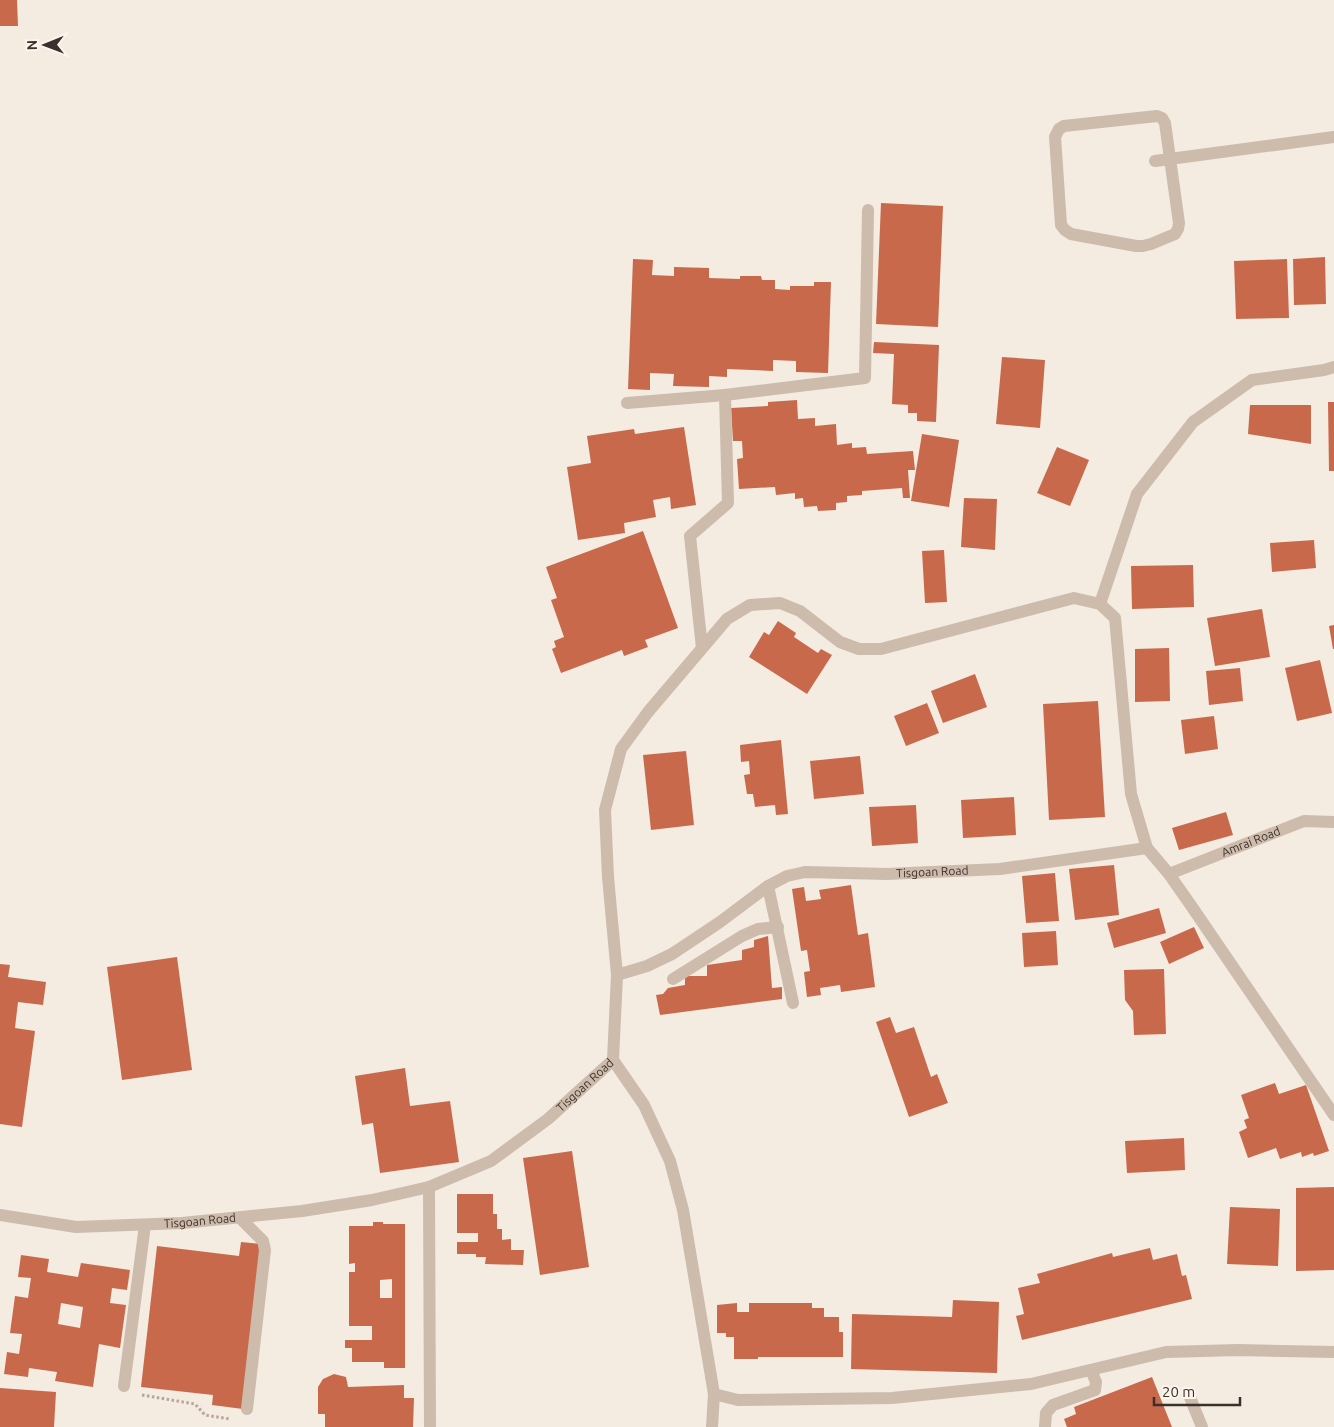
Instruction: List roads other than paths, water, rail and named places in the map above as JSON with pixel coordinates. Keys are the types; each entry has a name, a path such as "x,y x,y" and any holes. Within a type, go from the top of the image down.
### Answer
{"street":[{"path":"1157,116 1162,118 1165,123 1170,159 1178,223 1178,229 1175,234 1151,244 1136,246 1070,234 1061,225 1055,137 1059,129 1064,126 1157,116"},
{"path":"1155,161 1334,137"},
{"path":"627,403 725,395 865,378 868,210"},
{"path":"1100,604 1137,494 1192,422 1252,380 1324,370 1334,366"},
{"path":"702,648 690,536 728,503 725,395"},
{"path":"617,975 608,877 606,810 621,749 648,712 728,619 750,606 780,603 800,611 840,642 858,649 881,649 1074,598 1100,604 1115,618 1131,794 1146,848 1169,874 1334,1115"},
{"name":"Amrai Road","path":"1169,874 1304,821 1334,822"},
{"name":"Tisgoan Road","path":"0,1215 76,1227 182,1223 240,1218 372,1200 429,1187 491,1161 548,1119 613,1060 617,975 647,966 672,954 720,922 768,886 787,876 805,872 887,874 1000,869 1146,848"},
{"path":"768,886 793,1003"},
{"path":"673,979 742,936 758,929 778,927"},
{"path":"613,1060 644,1105 670,1160 683,1210 714,1394 712,1427"},
{"path":"429,1187 430,1427"},
{"path":"240,1218 263,1241 265,1250 246,1409"},
{"path":"130,1389 145,1224"},
{"path":"714,1394 738,1400 892,1398 1031,1384 1166,1352 1238,1350 1334,1352"},
{"path":"1045,1427 1046,1412 1053,1405 1094,1390 1096,1382 1091,1370"},
{"path":"1188,1395 1202,1427"}]}
